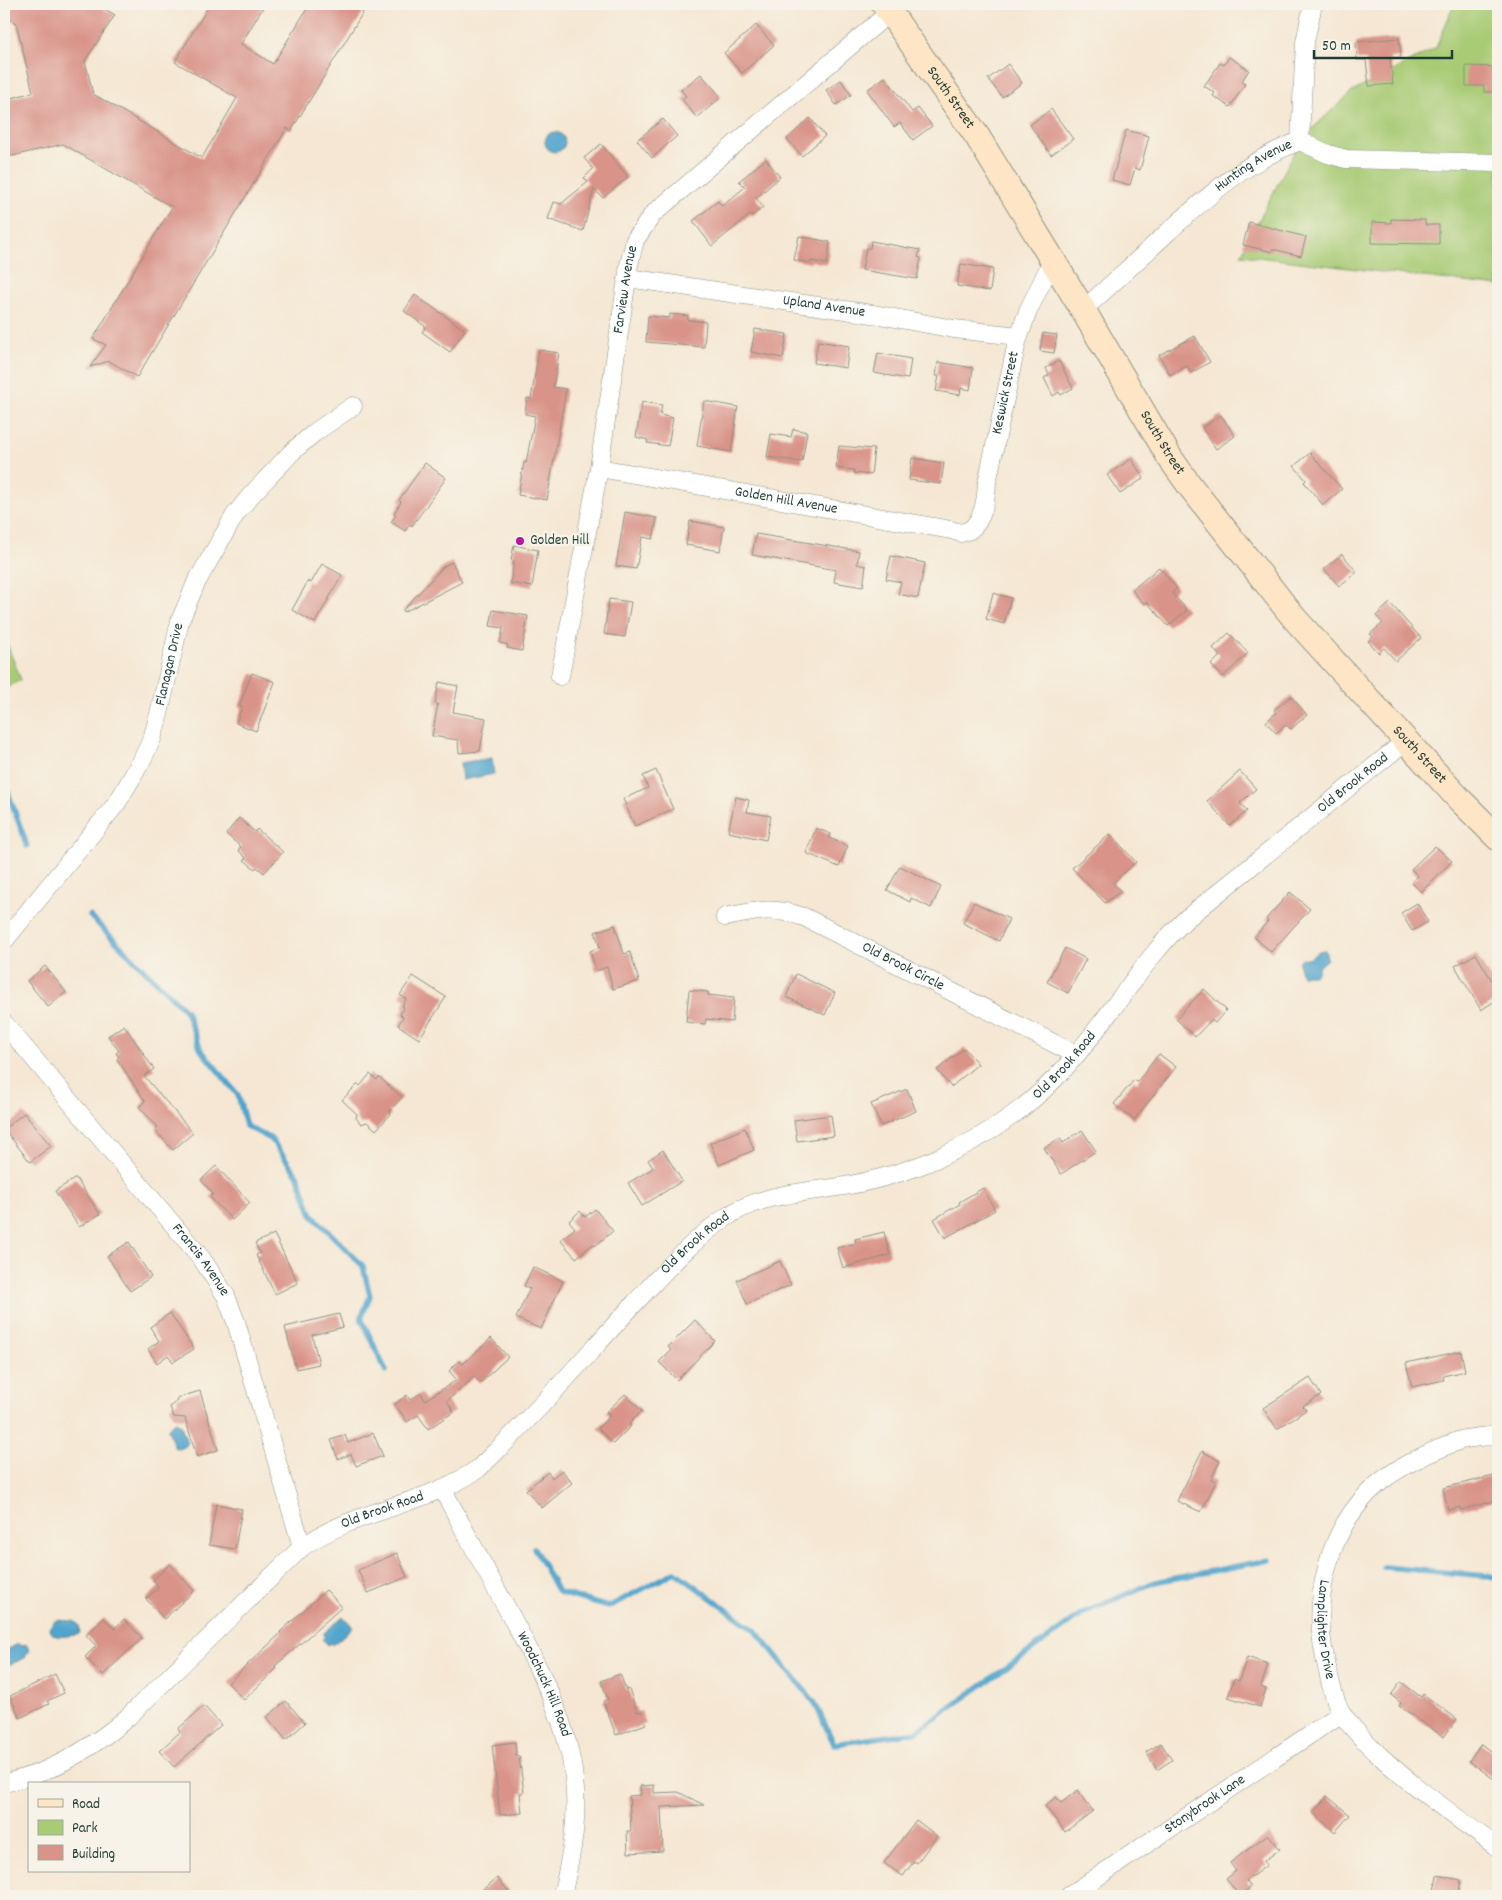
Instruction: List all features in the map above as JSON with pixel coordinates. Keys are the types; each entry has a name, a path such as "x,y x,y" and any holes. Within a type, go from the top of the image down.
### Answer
{"street":[{"path":"1300,141 1305,42 1314,4"},
{"name":"South Street","path":"887,8 977,136 1053,259 1170,458 1190,486 1295,619 1460,800 1498,838"},
{"name":"Farview Avenue","path":"560,676 599,468 633,244 650,217 887,8"},
{"name":"Hunting Avenue","path":"1083,310 1213,191 1250,165 1279,149 1300,141 1328,154 1346,159 1498,162"},
{"name":"Keswick Street","path":"972,529 980,517 985,502 989,473 1019,336 1028,311 1053,259"},
{"name":"Upland Avenue","path":"628,278 879,315 954,329 1019,336"},
{"name":"Flanagan Drive","path":"4,941 117,803 141,762 152,739 159,714 180,621 196,583 235,515 252,494 293,451 314,433 353,406"},
{"name":"Golden Hill Avenue","path":"599,468 956,532 966,532 972,529"},
{"name":"Old Brook Road","path":"4,1783 49,1769 76,1756 104,1738 128,1717 302,1547 320,1534 354,1520 443,1490 462,1481 478,1469 671,1264 707,1231 728,1216 749,1205 769,1198 863,1183 900,1172 940,1157 980,1136 1016,1113 1053,1080 1112,1010 1158,948 1186,919 1204,902 1407,740"},
{"name":"Old Brook Circle","path":"725,918 768,909 781,910 804,917 1075,1054"},
{"name":"Francis Avenue","path":"4,1023 202,1259 226,1296 248,1358 302,1547"},
{"name":"Lamplighter Drive","path":"1498,1435 1461,1440 1414,1460 1369,1491 1350,1514 1327,1564 1323,1582 1320,1621 1322,1641 1333,1692 1342,1713 1364,1740 1398,1773 1498,1848"},
{"name":"Woodchuck Hill Road","path":"443,1490 534,1660 558,1711 570,1751 576,1791 574,1838 561,1896"},
{"name":"Stonybrook Lane","path":"1069,1896 1342,1713"}],"green space":[{"path":"1454,4 1498,4 1498,286 1241,255 1304,136 1352,92 1436,48"},
{"path":"4,636 21,680 4,689"}],"water":[{"path":"555,132 562,135 565,142 562,149 555,152 548,149 545,142 548,135"},
{"path":"492,758 494,774 462,780 460,763"},
{"path":"1319,951 1326,951 1327,959 1319,966 1317,973 1302,975 1299,966 1300,960 1302,958 1309,959"},
{"path":"176,1422 181,1425 187,1443 186,1446 178,1449 174,1447 168,1429"},
{"path":"343,1616 353,1627 333,1645 331,1643 328,1645 322,1639 325,1637 323,1634"},
{"path":"56,1620 74,1621 79,1625 80,1633 77,1635 56,1636 51,1631 50,1626"},
{"path":"18,1644 22,1646 26,1644 30,1651 25,1658 4,1667 4,1651"}],"building":[{"path":"4,4 96,4 115,15 85,61 93,94 202,158 237,98 175,62 210,4 265,4 241,44 273,64 310,4 368,4 291,131 287,128 137,377 109,361 90,367 106,345 93,339 172,207 63,144 4,158 4,100 33,92 16,23 4,16"},
{"path":"756,25 774,45 742,73 724,53"},
{"path":"1399,38 1401,57 1390,58 1393,84 1369,86 1366,60 1357,60 1356,42"},
{"path":"1229,57 1249,70 1242,81 1245,84 1230,107 1213,96 1215,93 1204,86 1220,63 1224,65"},
{"path":"1008,64 1022,83 1002,97 988,79"},
{"path":"1466,66 1498,67 1498,92 1484,92 1484,86 1466,86"},
{"path":"701,74 721,97 697,118 682,99 686,96 681,90"},
{"path":"885,77 912,112 918,108 932,126 913,140 900,123 894,127 867,90"},
{"path":"841,80 851,95 836,105 826,90"},
{"path":"1051,109 1073,139 1051,155 1030,125"},
{"path":"810,118 825,136 802,156 787,139"},
{"path":"663,119 677,136 652,158 637,140"},
{"path":"1126,130 1149,136 1140,170 1135,168 1130,185 1112,180"},
{"path":"601,144 628,177 603,198 594,189 583,231 548,219 554,202 561,204 588,182 584,178 593,169 584,158"},
{"path":"766,159 780,177 756,198 763,207 752,216 751,214 712,246 693,221 718,201 722,206 745,187 739,181"},
{"path":"1391,219 1425,220 1425,225 1439,225 1439,244 1372,243 1372,222 1391,223"},
{"path":"1249,222 1306,237 1301,256 1243,245"},
{"path":"799,236 830,242 827,264 794,260"},
{"path":"871,241 920,250 918,257 921,258 917,279 862,270 866,248 870,248"},
{"path":"961,264 993,269 990,291 957,286"},
{"path":"415,295 465,330 450,352 422,332 426,327 404,311"},
{"path":"670,314 688,316 688,320 706,322 704,347 646,342 648,316 670,318"},
{"path":"755,329 787,334 783,358 751,352"},
{"path":"1043,333 1057,335 1054,353 1040,351"},
{"path":"1195,336 1210,362 1191,373 1187,366 1170,375 1159,355"},
{"path":"818,341 849,346 846,368 814,363"},
{"path":"539,350 559,353 553,387 566,389 547,500 518,495 535,416 525,414 527,398 531,399"},
{"path":"878,353 911,359 908,379 874,373"},
{"path":"1059,361 1073,388 1061,395 1059,392 1053,396 1044,378 1049,375 1046,368"},
{"path":"938,362 973,368 970,390 961,388 960,395 936,391 939,376 936,376"},
{"path":"704,401 738,407 731,452 697,446"},
{"path":"642,402 662,405 660,415 673,418 668,446 647,443 648,440 636,437"},
{"path":"1221,415 1235,436 1216,449 1202,428"},
{"path":"793,429 807,432 802,462 767,457 771,434 791,437"},
{"path":"839,446 874,449 871,475 854,473 854,470 836,468"},
{"path":"1310,453 1342,489 1323,505 1304,482 1306,480 1294,466"},
{"path":"912,458 944,463 941,484 909,480"},
{"path":"1131,459 1144,478 1120,494 1107,475"},
{"path":"425,463 446,478 412,526 410,524 405,531 391,522 401,502 399,500"},
{"path":"625,512 657,518 653,539 642,537 636,569 616,566"},
{"path":"690,521 724,527 720,551 686,545"},
{"path":"756,534 859,551 857,564 866,566 863,587 834,582 836,570 752,555"},
{"path":"514,545 538,550 532,587 510,583 514,561 511,560"},
{"path":"1342,554 1357,572 1339,586 1324,569"},
{"path":"891,556 925,563 918,598 898,594 901,582 886,579"},
{"path":"452,562 462,582 404,612 403,610 444,566"},
{"path":"322,564 342,575 315,623 292,610 308,581 311,583"},
{"path":"1159,567 1177,588 1172,593 1187,610 1168,626 1147,602 1144,604 1132,590"},
{"path":"993,593 1011,598 1004,624 986,619"},
{"path":"609,599 631,602 625,637 604,634"},
{"path":"1390,603 1421,638 1396,661 1384,648 1379,653 1368,641 1373,637 1370,634 1383,623 1376,616"},
{"path":"493,610 528,616 522,651 507,648 508,645 500,643 503,628 490,626"},
{"path":"1229,633 1248,653 1223,677 1211,665 1220,656 1213,648"},
{"path":"252,673 275,682 256,731 236,723 242,707 239,706"},
{"path":"439,682 458,686 453,712 486,718 480,751 459,753 458,740 432,736 438,704 435,704"},
{"path":"1291,696 1307,715 1291,729 1286,725 1276,733 1266,722 1276,713 1274,710"},
{"path":"656,770 673,809 635,826 623,799 648,788 643,776"},
{"path":"1240,771 1256,789 1240,803 1247,811 1230,826 1207,801"},
{"path":"736,797 749,800 747,812 771,816 766,840 728,832"},
{"path":"239,818 255,832 257,829 283,852 264,873 257,867 255,869 244,860 246,858 238,850 241,847 226,834"},
{"path":"816,828 831,834 829,838 848,846 839,867 806,853"},
{"path":"1110,834 1136,862 1113,883 1121,891 1105,903 1072,868"},
{"path":"1435,846 1452,861 1421,892 1411,882 1418,876 1411,869"},
{"path":"900,866 941,887 931,908 911,898 910,902 887,890"},
{"path":"1290,892 1310,909 1271,952 1254,937 1268,921 1266,919"},
{"path":"974,902 1009,919 999,941 963,923"},
{"path":"1417,903 1428,922 1412,931 1401,913"},
{"path":"615,925 624,954 630,952 639,981 613,989 607,967 596,971 590,951 600,947 595,932"},
{"path":"1065,948 1086,959 1068,993 1047,982"},
{"path":"1476,954 1498,991 1498,999 1481,1010 1455,966"},
{"path":"45,966 66,992 48,1007 27,981"},
{"path":"796,974 835,993 825,1015 786,997"},
{"path":"413,976 446,997 419,1039 398,1025 403,1017 400,1014 406,999 400,995"},
{"path":"1204,989 1226,1010 1215,1023 1211,1020 1195,1037 1176,1019"},
{"path":"689,990 708,992 708,995 734,998 732,1022 706,1019 705,1024 686,1022"},
{"path":"124,1025 154,1069 144,1076 193,1133 173,1150 155,1130 158,1127 139,1107 145,1101 117,1059 119,1057 116,1053 119,1051 108,1036"},
{"path":"964,1048 978,1064 951,1087 937,1070"},
{"path":"1159,1054 1176,1067 1134,1120 1114,1104 1134,1080 1137,1082"},
{"path":"370,1074 377,1080 379,1077 402,1097 389,1112 391,1114 376,1130 367,1122 361,1124 356,1118 357,1114 342,1100 358,1084 360,1086"},
{"path":"907,1089 916,1111 881,1126 871,1104"},
{"path":"24,1113 51,1146 30,1162 4,1129"},
{"path":"831,1115 834,1136 797,1141 794,1120"},
{"path":"745,1128 754,1150 719,1165 710,1143"},
{"path":"1082,1130 1096,1151 1061,1174 1044,1148 1060,1138 1063,1143"},
{"path":"663,1150 682,1181 642,1206 628,1183 653,1168 648,1160"},
{"path":"216,1166 250,1203 232,1220 210,1197 213,1194 201,1180"},
{"path":"76,1178 100,1214 79,1227 55,1191"},
{"path":"983,1188 995,1210 945,1238 934,1219"},
{"path":"595,1209 613,1231 595,1246 593,1244 576,1258 560,1240 575,1228 569,1221 580,1211 585,1217"},
{"path":"884,1232 890,1255 843,1268 837,1248 856,1243 855,1239"},
{"path":"274,1234 298,1283 275,1294 256,1255 260,1253 255,1243"},
{"path":"129,1242 151,1277 130,1291 107,1256"},
{"path":"780,1261 791,1285 747,1304 737,1280"},
{"path":"533,1267 563,1281 541,1329 516,1318 530,1288 524,1286"},
{"path":"170,1313 194,1349 173,1362 168,1355 157,1363 148,1349 159,1341 150,1327"},
{"path":"339,1314 343,1327 312,1335 319,1364 296,1369 285,1327"},
{"path":"695,1320 715,1341 677,1380 659,1362 671,1350 668,1347"},
{"path":"491,1338 508,1357 480,1383 474,1377 447,1401 454,1412 428,1429 418,1415 407,1422 395,1404 407,1395 410,1400 421,1393 425,1400 457,1380 449,1371 459,1361 463,1364"},
{"path":"1461,1351 1465,1371 1443,1376 1444,1380 1412,1387 1406,1363"},
{"path":"1310,1378 1321,1395 1303,1406 1306,1410 1277,1429 1263,1408"},
{"path":"200,1391 218,1450 197,1457 185,1418 174,1417 170,1407 178,1401 177,1398"},
{"path":"625,1394 642,1411 629,1424 631,1426 613,1444 598,1428 610,1416 606,1412"},
{"path":"373,1433 383,1456 356,1466 351,1454 338,1459 331,1440 345,1435 348,1443"},
{"path":"1202,1451 1220,1461 1211,1479 1216,1481 1201,1512 1177,1501"},
{"path":"562,1470 572,1483 542,1508 526,1490 548,1472 552,1478"},
{"path":"1494,1476 1498,1500 1461,1510 1460,1507 1448,1510 1443,1488"},
{"path":"216,1504 242,1509 235,1549 209,1545"},
{"path":"397,1553 407,1577 368,1593 358,1570"},
{"path":"170,1564 194,1591 164,1619 146,1599 159,1587 153,1580"},
{"path":"326,1590 342,1607 275,1666 277,1668 244,1700 228,1683"},
{"path":"104,1618 114,1629 124,1619 142,1638 103,1675 85,1657 96,1646 86,1635"},
{"path":"1247,1657 1268,1664 1261,1687 1266,1689 1260,1707 1228,1697 1234,1679 1239,1681"},
{"path":"55,1674 64,1693 47,1701 49,1704 20,1718 10,1696"},
{"path":"620,1674 626,1690 629,1689 637,1712 641,1711 646,1724 616,1735 603,1701 608,1699 601,1681"},
{"path":"1401,1682 1421,1697 1423,1694 1457,1719 1444,1737 1399,1706 1401,1703 1391,1695"},
{"path":"286,1701 305,1723 286,1740 267,1717"},
{"path":"204,1706 221,1725 174,1767 159,1751 180,1732 178,1729"},
{"path":"515,1742 516,1756 519,1756 524,1793 520,1793 522,1813 500,1815 492,1745"},
{"path":"1161,1743 1172,1760 1157,1770 1146,1752"},
{"path":"1481,1744 1498,1757 1498,1782 1469,1761"},
{"path":"654,1785 654,1793 678,1792 704,1805 661,1807 663,1851 628,1853 627,1831 631,1831 629,1796 641,1795 640,1786"},
{"path":"1078,1790 1093,1811 1065,1832 1045,1806 1056,1797 1061,1803"},
{"path":"1327,1796 1350,1815 1335,1832 1313,1813"},
{"path":"916,1820 937,1836 917,1863 914,1861 903,1876 884,1863"},
{"path":"1268,1834 1280,1849 1264,1861 1267,1865 1246,1881 1251,1887 1240,1896 1226,1879 1236,1871 1230,1863"},
{"path":"1437,1875 1461,1880 1458,1896 1433,1896"},
{"path":"497,1878 513,1896 475,1896"}],"waterway":[{"path":"4,781 27,846"},
{"path":"90,916 186,1011 201,1050 238,1095 246,1126 271,1139 298,1176 312,1215 363,1266 370,1296 361,1318 386,1371"},
{"path":"534,1548 558,1592 608,1607 675,1572 755,1630 815,1703 834,1744 916,1732 1085,1612 1155,1582 1269,1560"},
{"path":"1384,1567 1498,1577"}],"place":[{"name":"Golden Hill","path":"520,541"}]}
